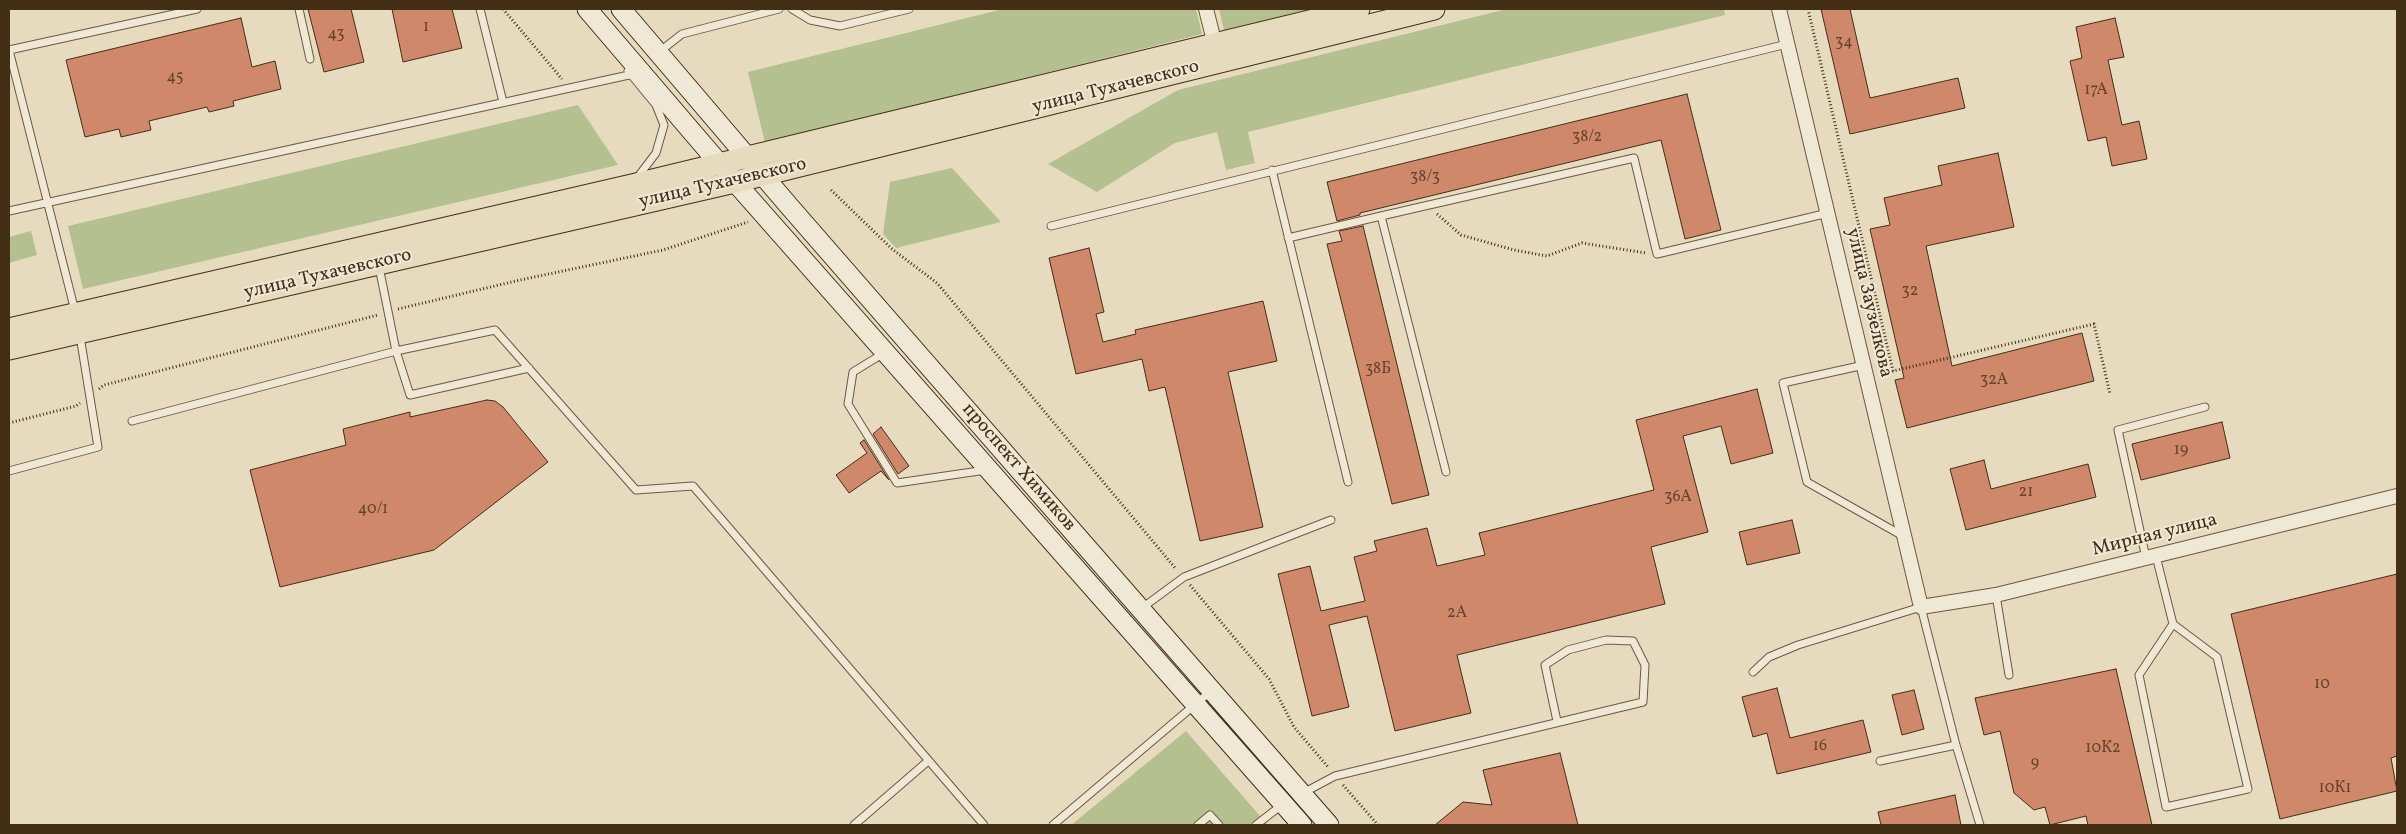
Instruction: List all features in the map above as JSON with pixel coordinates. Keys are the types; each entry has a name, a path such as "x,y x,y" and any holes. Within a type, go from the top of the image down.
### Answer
{"main road":[{"name":"проспект Химиков","path":"587,9 625,51 735,182 1302,825"},
{"name":"проспект Химиков","path":"621,9 763,175 1329,825"},
{"name":"улица Тухачевского","path":"9,349 77,322 1359,9"},
{"name":"улица Тухачевского","path":"9,329 77,322 378,264 735,182 1434,9"}],"street":[{"path":"1206,9 1215,45"},
{"name":"улица Заузелкова","path":"1779,9 1921,606"},
{"name":"Мирная улица","path":"1921,606 1996,595 2397,496"}],"lane":[{"path":"9,471 98,447 77,322 9,50 197,9"},
{"path":"299,9 310,59"},
{"path":"480,9 503,102"},
{"path":"658,53 682,34 779,9"},
{"path":"792,9 810,20 840,26 909,9"},
{"path":"1051,226 1787,44"},
{"path":"625,51 629,75 656,105 664,125 656,153 632,185"},
{"path":"9,211 629,75"},
{"path":"1288,238 1634,158 1657,254 1828,213"},
{"path":"1272,170 1348,482"},
{"path":"1381,216 1446,472"},
{"path":"378,264 396,351 410,395 530,368"},
{"path":"132,421 396,351 495,330 636,490 693,486 984,825"},
{"path":"886,351 853,372 848,404 897,483 990,469"},
{"path":"1864,365 1783,383 1807,482 1904,537"},
{"path":"2173,624 2139,675 2166,807 2248,789 2217,657 2173,624 2151,557 2118,430 2205,407"},
{"path":"1142,609 1184,577 1331,520"},
{"path":"1996,595 2009,674"},
{"path":"1753,672 1769,657 1798,645 1921,606 1956,745 1980,825"},
{"path":"1302,794 1335,776 1557,721 1643,702 1645,665 1633,641 1606,640 1568,650 1545,665 1557,721"},
{"path":"1053,825 1212,690"},
{"path":"1880,761 1956,745"},
{"path":"854,825 928,760"},
{"path":"1256,825 1283,803"},
{"path":"1198,825 1210,815 1219,825"}],"path":[{"path":"503,9 569,88"},
{"path":"1808,9 1894,371 2094,324 2110,394"},
{"path":"831,190 892,249 937,283 1268,679 1294,727 1378,825"},
{"path":"1427,206 1461,235 1514,250 1547,256 1582,243 1657,254"}],"green space":[{"path":"1003,9 1196,9 1202,34 765,143 748,72"},
{"path":"1219,9 1311,9 1224,30"},
{"path":"1507,9 1724,9 1725,15 1248,132 1255,163 1226,170 1217,132 1175,143 1097,192 1048,164 1178,90"},
{"path":"578,105 618,165 83,289 68,226"},
{"path":"952,168 1001,222 896,248 883,234 890,182"},
{"path":"31,231 37,255 9,263 9,237"},
{"path":"1186,731 1268,825 1071,825"}],"building":[{"path":"308,9 351,9 364,62 324,72"},
{"path":"392,9 452,9 462,48 403,62"},
{"path":"1821,9 1850,9 1870,98 1958,78 1965,108 1850,134"},
{"path":"241,18 252,67 275,61 281,89 233,101 234,106 209,112 207,107 149,121 151,130 121,137 119,129 85,137 66,60"},
{"path":"2115,18 2124,57 2108,60 2122,125 2139,121 2147,159 2112,166 2106,137 2088,141 2070,61 2082,58 2076,27"},
{"path":"1687,94 1721,230 1685,239 1661,140 1360,213 1360,215 1337,221 1327,182"},
{"path":"1998,153 2014,227 1926,246 1952,366 2082,333 2094,381 1907,428 1895,380 1904,378 1870,229 1890,225 1884,198 1942,185 1938,166"},
{"path":"1363,226 1429,495 1392,504 1327,244 1342,241 1339,231"},
{"path":"1089,248 1104,312 1096,314 1103,342 1136,334 1135,330 1263,301 1277,361 1228,372 1263,527 1200,541 1165,387 1149,391 1142,359 1076,374 1049,258"},
{"path":"1757,389 1773,453 1731,464 1721,426 1683,436 1708,532 1651,547 1665,604 1457,655 1471,713 1395,731 1367,616 1329,625 1349,707 1312,716 1278,574 1310,566 1321,611 1365,601 1354,557 1377,551 1374,541 1427,528 1437,566 1485,555 1479,533 1654,490 1636,420"},
{"path":"487,400 495,401 503,407 548,462 434,550 280,587 250,470 346,445 343,429 410,412 410,417"},
{"path":"2222,422 2230,458 2141,480 2132,444"},
{"path":"881,427 909,466 898,474 873,434"},
{"path":"864,440 889,480 881,471 849,493 836,475 867,453 860,443"},
{"path":"1984,460 1991,489 2088,464 2096,497 1966,530 1950,469"},
{"path":"1792,520 1800,553 1747,565 1739,532"},
{"path":"2397,574 2397,756 2391,758 2397,791 2280,819 2231,614"},
{"path":"2116,669 2152,825 2088,825 2086,816 2050,825 2045,807 2034,810 2014,793 2000,731 1984,735 1975,698"},
{"path":"1777,688 1790,738 1863,720 1871,752 1777,774 1767,733 1753,737 1742,697"},
{"path":"1914,690 1924,729 1902,735 1892,695"},
{"path":"1560,753 1578,825 1435,825 1463,802 1492,805 1483,770"},
{"path":"1955,795 1961,825 1881,825 1878,812"}]}
